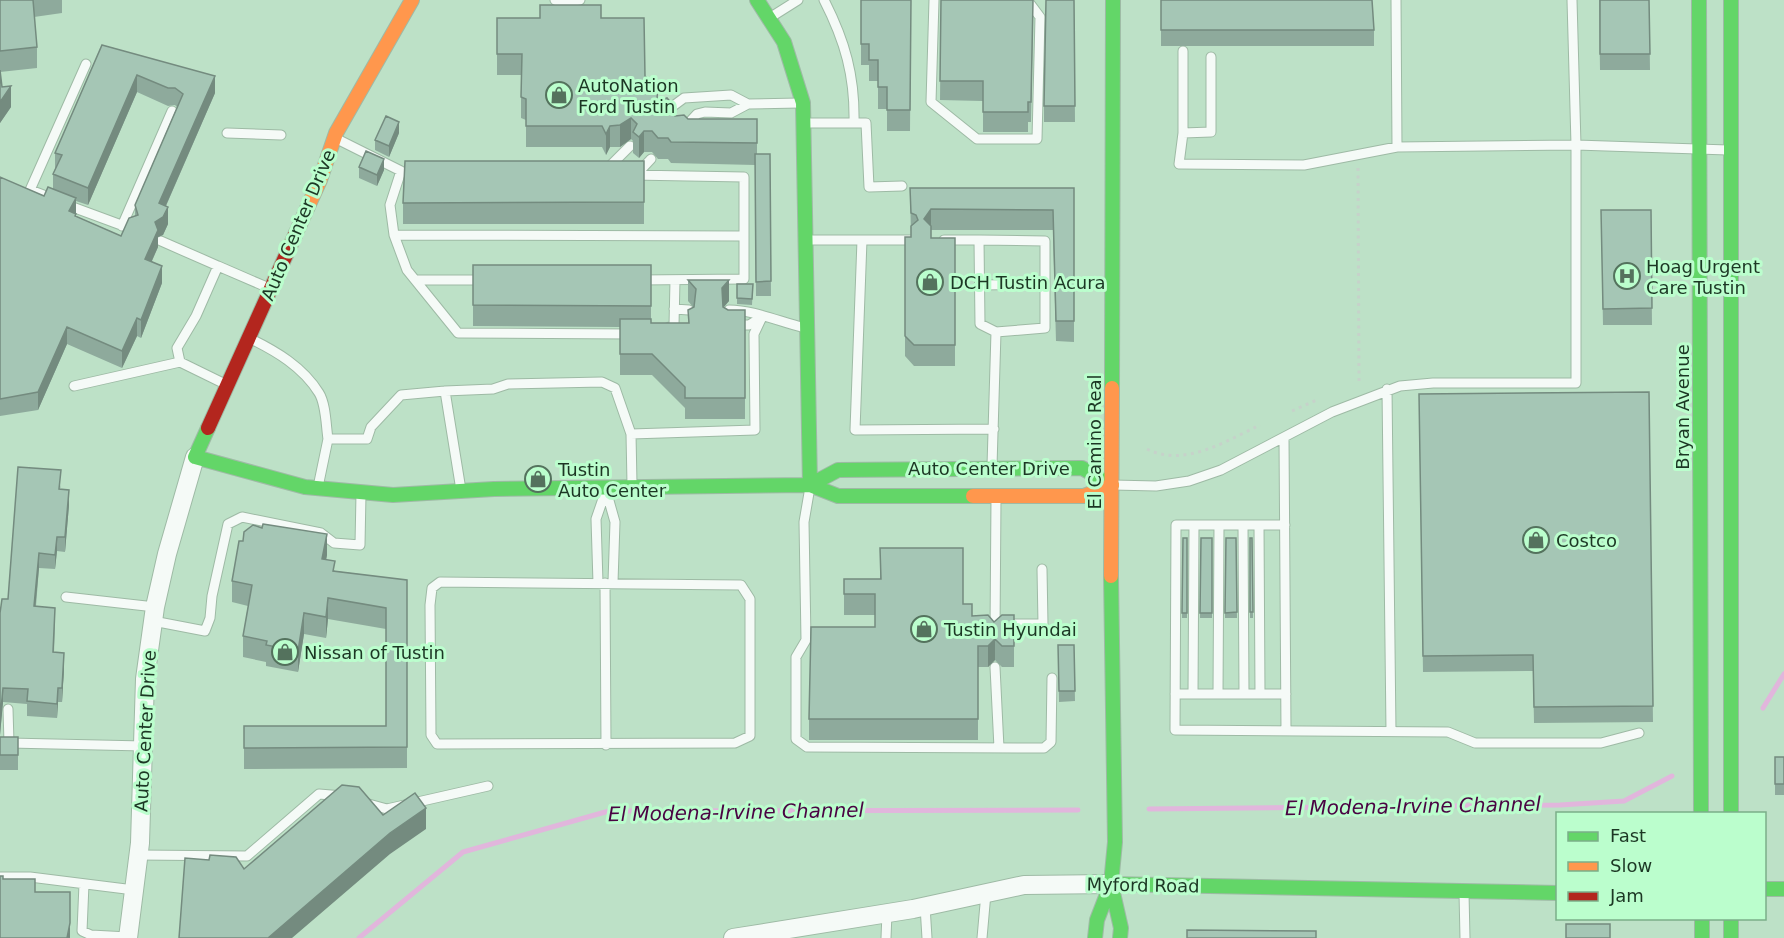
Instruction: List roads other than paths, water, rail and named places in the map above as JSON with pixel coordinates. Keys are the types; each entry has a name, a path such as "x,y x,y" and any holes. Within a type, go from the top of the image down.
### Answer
{"street":[{"path":"758,0 771,17 784,42 803,103 810,485"},
{"name":"El Camino Real","path":"1095,938 1097,920 1111,884 1115,842 1112,716 1113,0"},
{"name":"Bryan Avenue","path":"1699,0 1701,812"},
{"path":"1731,0 1731,812"},
{"name":"Auto Center Drive","path":"128,938 138,855 145,679 154,614 167,554 195,457 320,180 335,138 406,2"},
{"name":"Auto Center Drive","path":"195,457 317,488 393,495 461,491 810,485 838,496 1083,496 1112,485"},
{"name":"Auto Center Drive","path":"810,485 838,470 1082,468 1112,485"},
{"name":"El Camino Real","path":"1111,884 1121,927 1120,938"},
{"name":"Myford Road","path":"733,938 926,906 986,891 1024,885 1111,884 1464,893 1556,893"},
{"path":"1766,889 1784,889"},
{"path":"1702,920 1702,938"},
{"path":"1731,920 1731,938"}],"lane":[{"path":"555,0 562,3 580,0"},
{"path":"771,17 798,0"},
{"path":"824,0 846,51 855,89 854,123"},
{"path":"934,0 931,102 977,139 1037,140 1040,17 1028,1 1012,0"},
{"path":"1396,0 1396,147"},
{"path":"1112,485 1156,486 1189,481 1249,458 1332,412 1387,389 1410,384 1433,383 1576,383 1576,145 1572,0"},
{"path":"1183,51 1183,132 1179,164 1304,165 1396,147 1576,145 1731,150"},
{"path":"1183,132 1211,132 1211,57"},
{"path":"86,64 30,190 132,230"},
{"path":"662,114 684,98 732,95 748,104"},
{"path":"679,132 697,114 731,113 748,104 803,103"},
{"path":"122,226 172,111"},
{"path":"805,123 866,123 868,187 902,186"},
{"path":"227,133 281,135"},
{"path":"335,138 401,171 413,171"},
{"path":"613,175 602,174 630,146"},
{"path":"636,175 651,159"},
{"path":"401,171 390,205 394,235 407,270 458,333 642,334"},
{"path":"625,175 744,177 744,279 628,280"},
{"path":"394,235 744,236"},
{"path":"806,240 910,240"},
{"path":"862,240 855,430 994,429"},
{"path":"931,240 979,240 1045,241 1045,328 996,332 980,324 979,240"},
{"path":"160,241 271,289"},
{"path":"180,362 177,348 196,316 218,266"},
{"path":"416,280 498,280"},
{"path":"674,317 675,280"},
{"path":"980,285 1044,284"},
{"path":"762,317 749,325 729,318 748,310 762,317 807,329"},
{"path":"654,334 674,317 688,318 674,317"},
{"path":"631,434 755,430 754,334 762,317"},
{"path":"992,468 996,332"},
{"path":"249,338 273,349 292,363 320,394 328,439 317,488"},
{"path":"74,386 180,362 227,386"},
{"path":"328,439 367,438 371,427 401,395 493,389 508,384 602,382 615,388 631,434 632,489"},
{"path":"1387,389 1391,731"},
{"path":"445,391 461,491"},
{"path":"1284,438 1286,730"},
{"path":"810,485 804,522 806,640 796,657 796,739 807,747 1044,748 1051,742 1052,678"},
{"path":"606,490 596,519 605,583 606,745"},
{"path":"605,583 615,522 606,490"},
{"path":"66,597 154,614 205,631 210,618 212,596 228,524 242,518 321,533 334,543 360,545 361,492"},
{"path":"995,636 996,496"},
{"path":"1286,525 1176,525 1175,730 1448,732 1475,743 1601,743 1639,733"},
{"path":"1193,694 1194,525"},
{"path":"1218,694 1219,525"},
{"path":"1243,525 1244,694"},
{"path":"1259,525 1260,694"},
{"path":"995,624 1043,624 1042,569"},
{"path":"440,582 605,583 741,585 750,599 750,736 735,743 437,744 431,735 430,605 432,588 440,582"},
{"path":"995,667 999,748"},
{"path":"1175,694 1286,694"},
{"path":"8,709 9,743 144,746"},
{"path":"138,855 247,856 319,794 335,794 387,809 488,786"},
{"path":"0,877 30,877 134,890"},
{"path":"84,884 82,931 91,935 128,938"},
{"path":"982,938 986,891"},
{"path":"1464,893 1465,938"},
{"path":"926,906 927,938"},
{"path":"886,938 887,913"}],"waterway":[{"name":"El Modena-Irvine Channel","path":"1763,708 1784,674"},
{"name":"El Modena-Irvine Channel","path":"1149,809 1560,805 1624,801 1672,776"},
{"name":"El Modena-Irvine Channel","path":"359,938 463,852 609,811 1078,810"}],"place":[{"name":"AutoNation Ford Tustin","path":"559,95"},
{"name":"Hoag Urgent Care Tustin","path":"1627,276"},
{"name":"DCH Tustin Acura","path":"930,282"},
{"name":"Tustin Auto Center","path":"538,479"},
{"name":"Costco","path":"1536,540"},
{"name":"Tustin Hyundai","path":"924,629"},
{"name":"Nissan of Tustin","path":"285,652"}]}
